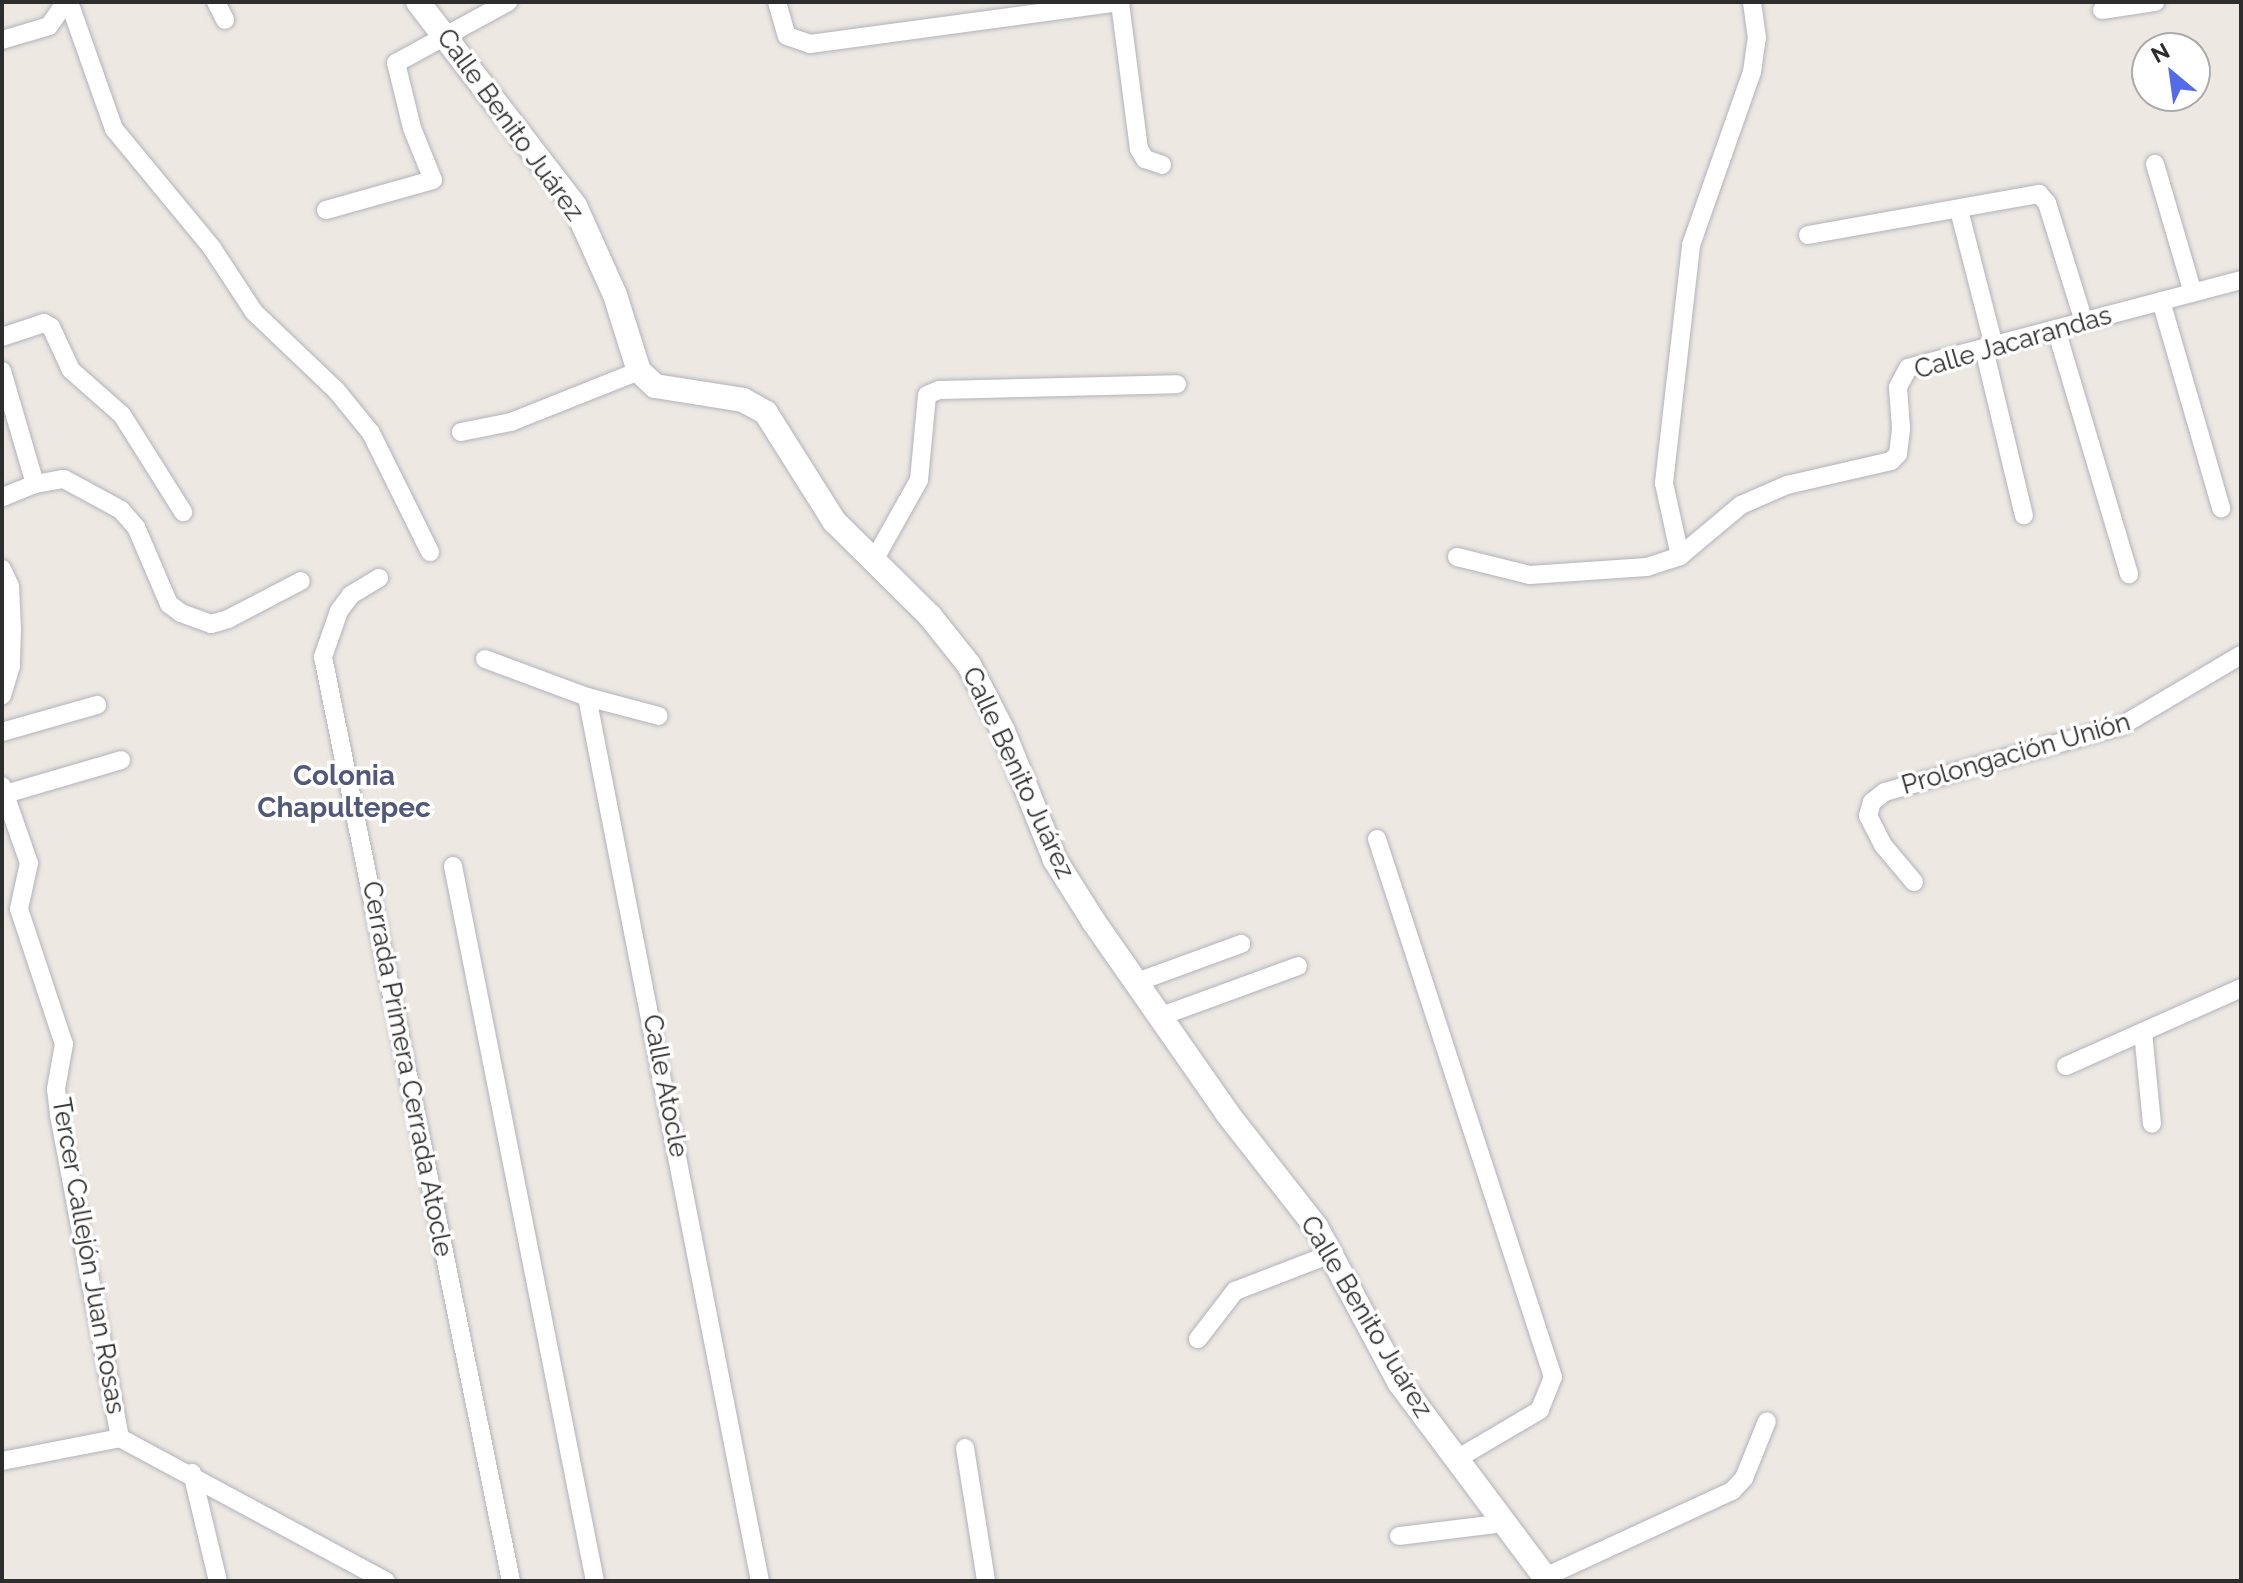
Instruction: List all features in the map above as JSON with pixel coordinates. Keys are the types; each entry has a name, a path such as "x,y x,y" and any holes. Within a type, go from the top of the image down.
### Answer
{"street":[{"path":"2,40 49,26 68,2"},
{"path":"68,2 114,129 212,248 254,312 336,390 371,433 430,552"},
{"path":"216,2 225,20"},
{"name":"Calle Benito Juárez","path":"418,2 449,38 575,206 615,295 639,371 655,386 743,400 766,413 824,507 873,562 930,616 969,665 1003,731 1055,860 1159,1017 1331,1254 1368,1331 1455,1460 1546,1579"},
{"path":"326,210 433,180 412,128 410,105 396,63 449,38 508,2"},
{"path":"777,2 787,36 810,44 1121,2 1139,149 1145,159 1162,165"},
{"path":"1680,556 1664,483 1691,245 1752,72 1757,38 1752,2"},
{"path":"2102,10 2155,2"},
{"path":"2155,164 2193,293"},
{"path":"1808,235 2039,194 2047,203 2084,322"},
{"path":"1959,210 2024,515"},
{"name":"Calle Jacarandas","path":"1457,557 1530,575 1647,567 1680,556 1741,505 1787,485 1891,461 1898,454 1901,376 1908,368 2241,280"},
{"path":"2161,301 2221,508"},
{"path":"2,337 44,323 51,327 71,370 122,415 183,512"},
{"path":"2056,329 2129,574"},
{"path":"2,371 35,484"},
{"path":"461,432 511,422 639,371"},
{"path":"873,562 919,480 927,395 939,390 1177,384"},
{"path":"2,497 35,484 64,479 121,510 136,527 169,604 181,613 211,624 301,581"},
{"path":"2,569 10,586 12,630 11,666 2,696"},
{"name":"Cerrada Primera Cerrada Atocle","path":"379,578 351,595 339,611 323,657 511,1581"},
{"name":"Prolongación Unión","path":"1914,882 1883,845 1868,816 1872,802 1885,792 2123,725 2241,655"},
{"path":"485,659 587,697 659,716"},
{"name":"Calle Atocle","path":"587,697 760,1581"},
{"path":"2,732 97,705"},
{"path":"3,790 121,760"},
{"name":"Tercer Callejón Juan Rosas","path":"3,790 29,863 19,909 64,1044 56,1089 59,1115 120,1438 192,1473 386,1581"},
{"path":"1377,839 1553,1377 1540,1410 1455,1460"},
{"path":"453,866 595,1581"},
{"path":"1137,982 1241,944"},
{"path":"1159,1017 1298,966"},
{"path":"2066,1066 2241,988"},
{"path":"2143,1032 2152,1124"},
{"path":"1198,1339 1235,1291 1331,1254"},
{"path":"1546,1579 1732,1491 1744,1478 1767,1421"},
{"path":"2,1461 120,1438"},
{"path":"965,1448 986,1581"},
{"path":"192,1473 218,1581"},
{"path":"1399,1536 1505,1523"}],"district":[{"name":"Colonia Chapultepec","path":"344,792"}]}
